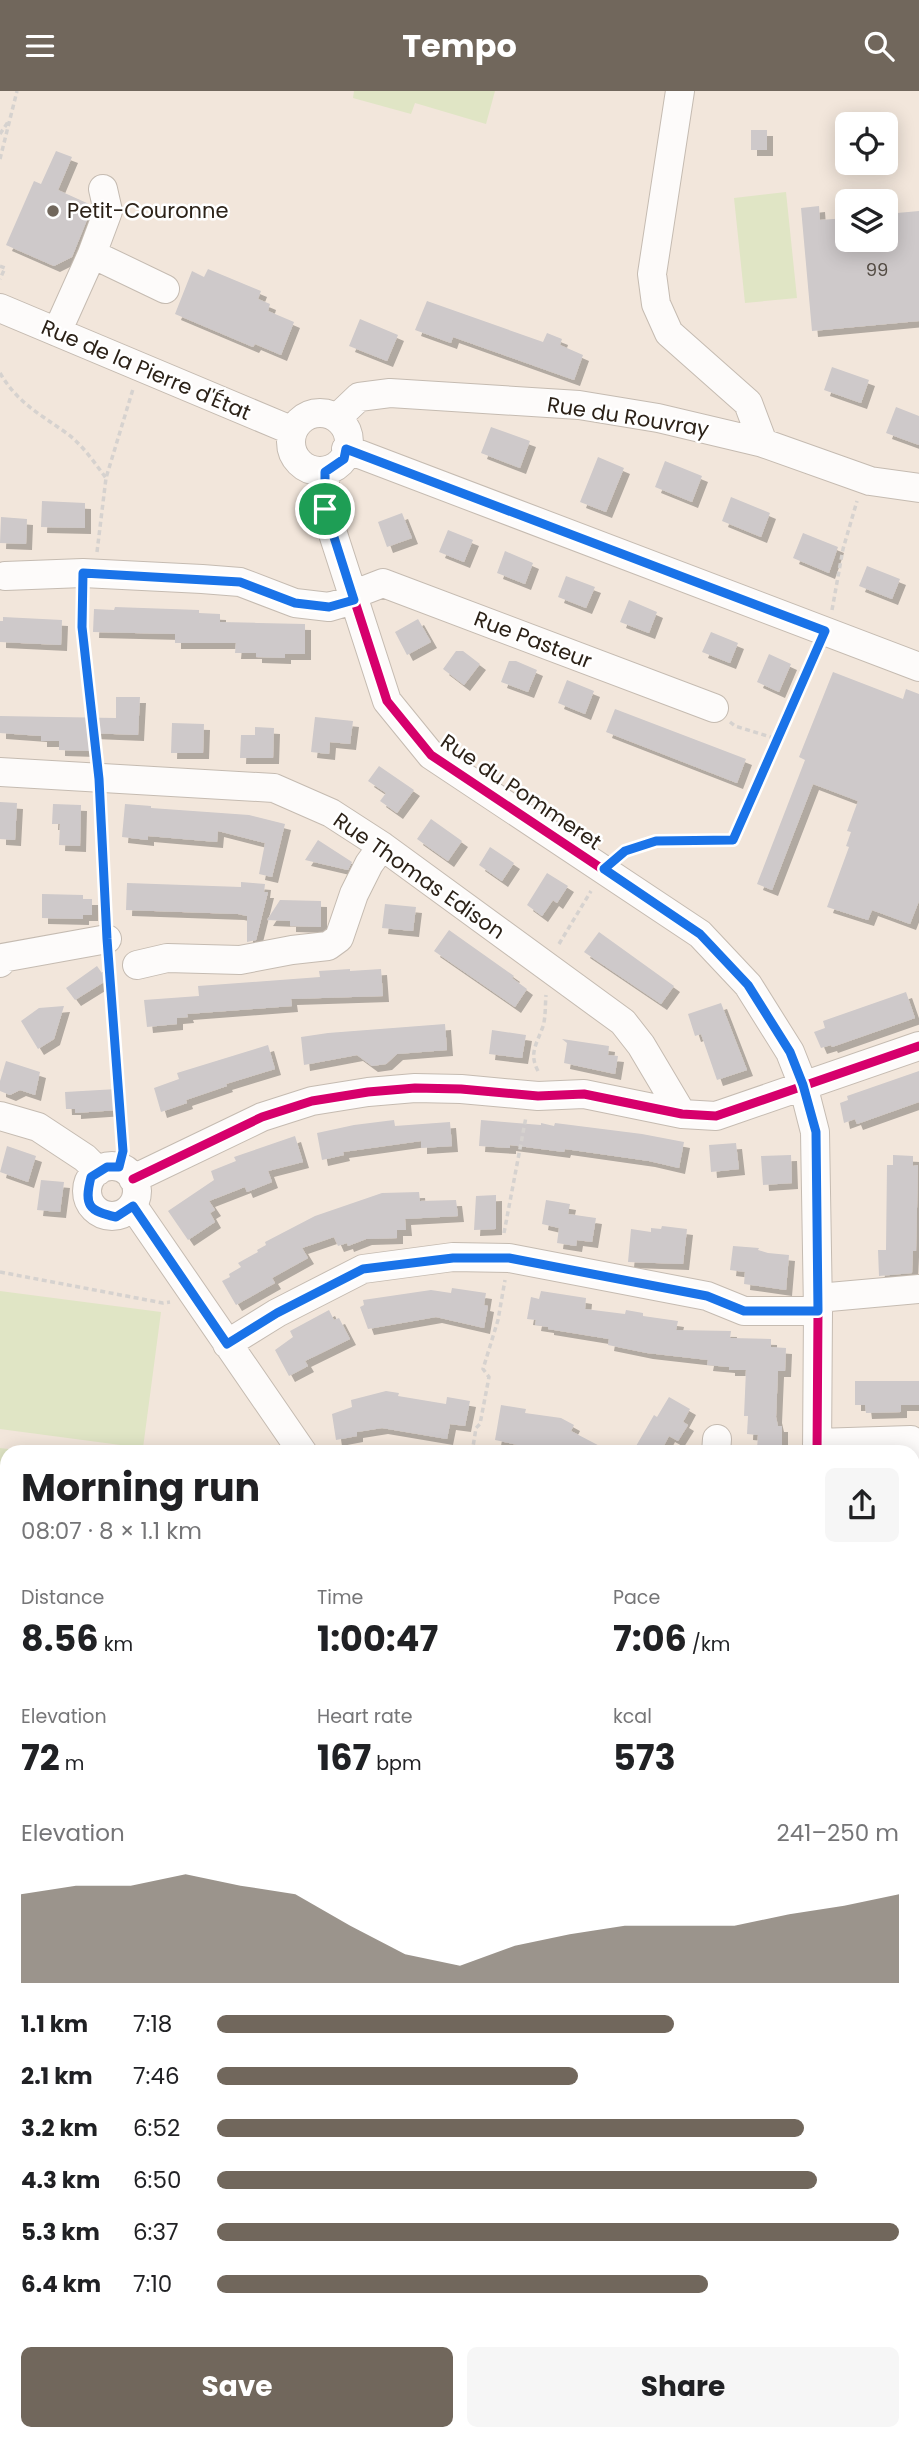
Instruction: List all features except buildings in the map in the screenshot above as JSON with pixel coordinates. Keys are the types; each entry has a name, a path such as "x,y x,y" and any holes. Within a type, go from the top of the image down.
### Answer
{"street":[{"path":"680,91 652,274 656,304 669,333 748,403 763,443"},
{"path":"57,332 92,254 107,211 103,189"},
{"path":"92,254 165,289"},
{"name":"Rue de la Pierre d'État","path":"0,309 293,431"},
{"name":"Rue du Rouvray","path":"337,418 359,397 390,393 579,405 658,418 763,443 870,481 919,488"},
{"path":"315,413 337,418 349,437 344,459 325,472 303,466 291,447 295,425 315,413"},
{"path":"346,449 919,667"},
{"name":"Rue du Pommeret","path":"325,472 325,509 387,701 431,755 700,934 748,985 790,1052 803,1085 816,1132 817,1445"},
{"name":"Rue Pasteur","path":"5,576 89,573 240,582 295,603 329,607 383,583 714,708"},
{"name":"Rue Thomas Edison","path":"0,772 274,788 331,813 382,846 623,1022 642,1045 682,1114"},
{"path":"137,965 167,958 240,960 328,946 339,939 354,894 369,864 382,846"},
{"path":"0,963 2,958 107,939"},
{"path":"121,1181 251,1122 312,1101 415,1088 461,1089 538,1096 584,1094 682,1114 716,1115 919,1046"},
{"path":"0,1116 38,1127 121,1181 196,1299 297,1445"},
{"path":"227,1344 277,1313 363,1269 453,1258 509,1258 707,1296 744,1311 818,1304 919,1289"},
{"path":"852,1445 911,1440 911,1445"}],"path":[{"path":"0,159 17,91"},
{"path":"0,134 10,121"},
{"path":"0,266 5,268 0,279"},
{"path":"121,1181 123,1151 107,939 99,779 82,627 106,478 140,367"},
{"path":"0,373 19,399 66,433 84,450 106,478"},
{"path":"473,1445 489,1377 482,1369 498,1320 509,1258 502,1245 527,1109 538,1096 539,1073 533,1061 537,1035 542,1030 550,968 561,939 604,869 625,851 656,841 733,840 831,617 843,548 858,498"},
{"path":"714,708 735,726 777,740"},
{"path":"0,1272 163,1303 196,1299"}],"green space":[{"path":"354,91 495,91 486,124 415,103 411,114 353,98"},
{"path":"786,192 797,298 745,303 734,198"},
{"path":"0,1291 161,1312 143,1445 120,1445 0,1429"}],"cycle path":[{"path":"325,472 325,509 387,701 431,755 700,934 748,985 790,1052 803,1085 815,1132 817,1445"},
{"path":"133,1179 262,1117 312,1101 415,1088 461,1089 538,1096 584,1094 682,1114 716,1116 919,1046"}],"place":[{"name":"Petit-Couronne","path":"53,211"}],"route":[{"path":"346,449 825,631 733,840 656,841 625,851 604,869 700,934 748,985 790,1052 803,1085 816,1132 818,1311 744,1311 707,1296 509,1258 453,1258 363,1269 277,1313 227,1344 133,1206 116,1217 97,1213 90,1205 86,1196 91,1177 107,1167 119,1167 123,1151 107,939 99,779 82,627 83,573 240,582 295,603 329,607 354,600 325,509 325,472 344,459 346,449"}]}
